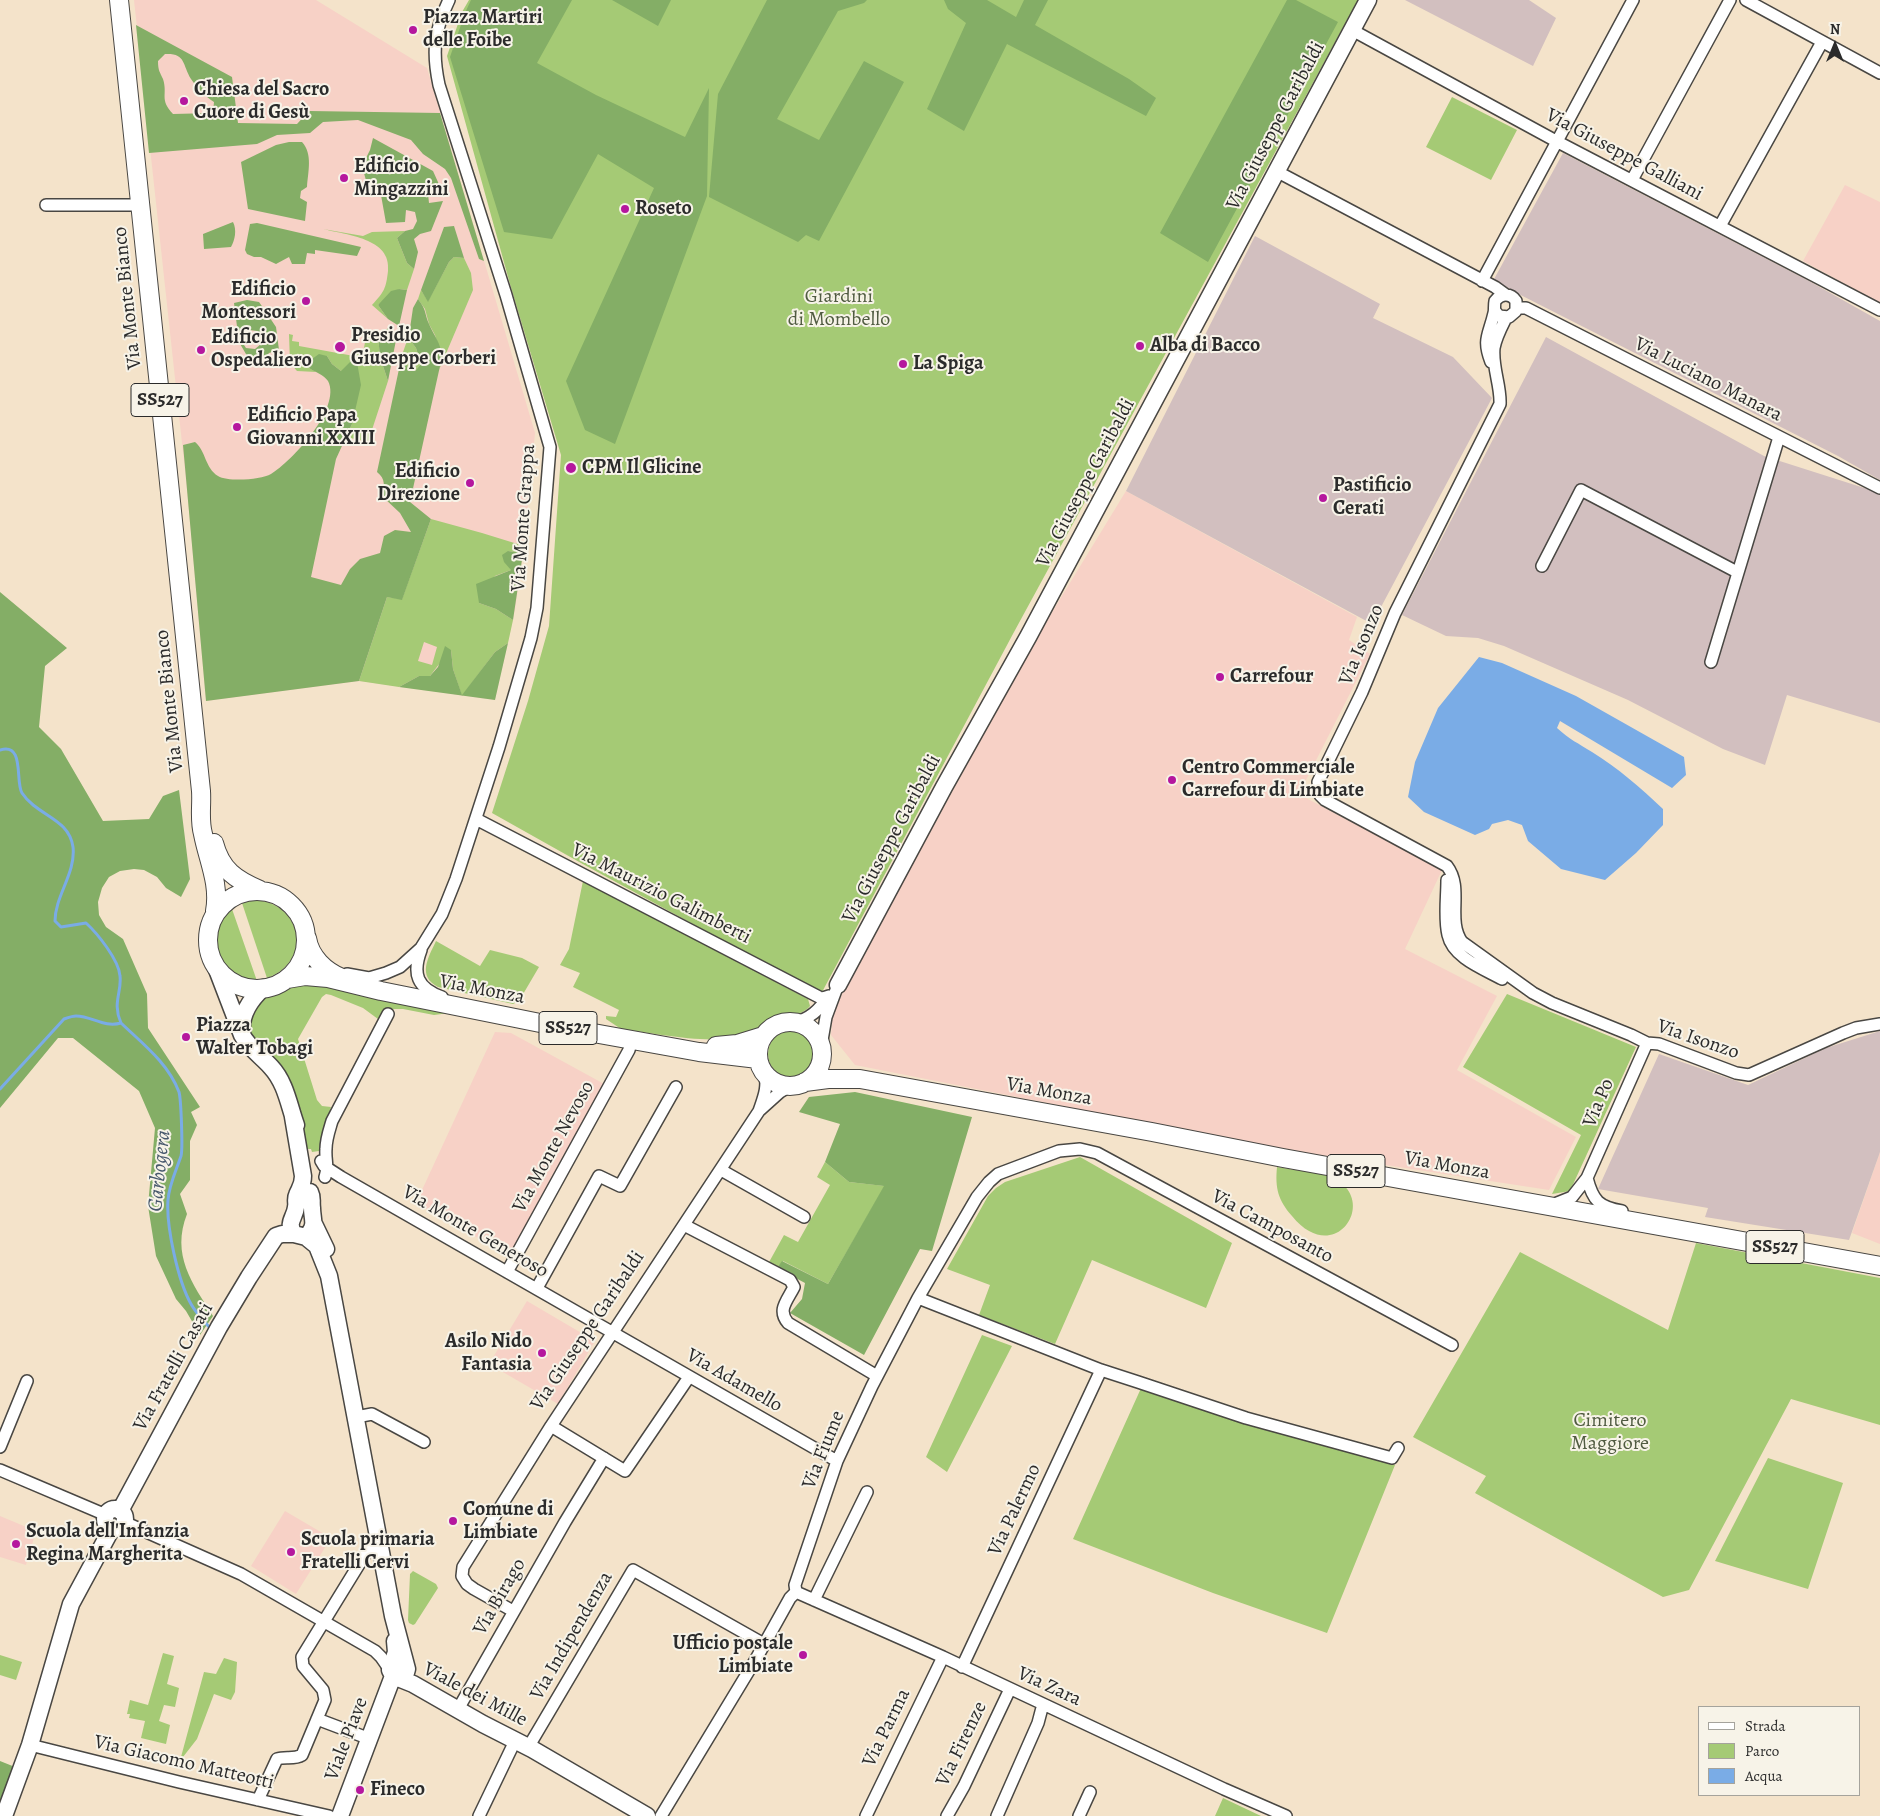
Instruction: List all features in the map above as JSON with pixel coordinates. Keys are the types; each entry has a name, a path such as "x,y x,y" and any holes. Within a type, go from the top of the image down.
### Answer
{"main road":[{"name":"Via Monte Bianco","path":"118,0 202,801 202,833 217,895 215,911"},
{"name":"Via Monte Bianco","path":"202,801 216,851 224,864 239,882 265,892"},
{"name":"SS527","path":"246,891 265,892 286,900 294,907 302,919 306,932 306,950 304,958 294,973 287,979 272,986 251,989 232,982 216,967 209,951 208,929 215,911 226,900 246,891"},
{"name":"Via Monza","path":"306,932 308,947 314,956 338,976 356,984"},
{"name":"Via Monza","path":"287,979 317,976 356,984 381,992 476,1011 699,1052 752,1057 761,1066"},
{"path":"793,1023 803,1025 817,1037 821,1051 816,1072 798,1084 775,1083 761,1066 758,1048 763,1036 777,1025 793,1023"},
{"name":"Via Monza","path":"660,1044 724,1046 763,1036"},
{"name":"Via Monza","path":"821,1051 828,1061 860,1079"},
{"name":"Via Monza","path":"798,1084 828,1079 860,1079 1880,1266"}],"street":[{"name":"Via Monte Grappa","path":"449,0 435,40 435,66 439,85 506,294 550,447 537,608 531,638 476,819 450,895 442,914 421,948 416,965 418,978 424,989 476,1011"},
{"name":"Via Giuseppe Garibaldi","path":"821,1051 826,1017 834,990 944,787 1028,638 1368,0"},
{"path":"1484,282 1556,141 1633,0"},
{"path":"1632,180 1730,0"},
{"path":"1747,0 1880,73"},
{"name":"Via Giuseppe Galliani","path":"1352,30 1556,141 1880,310"},
{"path":"1720,226 1822,42"},
{"path":"1276,171 1515,298 1517,308 1512,316 1506,318 1500,316 1495,306 1494,294 1484,282"},
{"path":"46,205 140,205"},
{"path":"1495,306 1500,296 1506,294"},
{"name":"Via Isonzo","path":"1495,306 1487,332 1486,344 1497,378"},
{"name":"Via Luciano Manara","path":"1517,308 1526,308 1880,488"},
{"name":"Via Isonzo","path":"1506,318 1498,334 1494,349 1500,404 1395,613 1362,692 1318,782 1320,795 1325,800 1447,866 1454,880 1456,931 1459,939 1493,965 1533,993 1552,1003 1631,1035 1647,1044 1659,1044 1736,1073 1749,1075 1850,1030 1880,1024"},
{"path":"1711,662 1779,437"},
{"path":"1542,566 1581,490 1737,572"},
{"name":"Via Maurizio Galimberti","path":"476,819 818,997 823,998 834,990"},
{"name":"Via Monte Grappa","path":"324,966 351,976 369,978 400,967 421,948"},
{"path":"216,967 242,1035 279,1078 293,1117 314,1224 328,1252 329,1276 393,1616 396,1671"},
{"path":"242,1035 242,1023 247,1007 263,988"},
{"name":"Via Giuseppe Garibaldi","path":"793,1023 805,1020 812,1015 834,990"},
{"path":"308,1194 322,1164 332,1122 388,1014"},
{"name":"Via Monte Nevoso","path":"507,1272 627,1054 632,1039"},
{"name":"Via Po","path":"1551,1206 1572,1197 1587,1178 1647,1044"},
{"name":"Via Giuseppe Garibaldi","path":"759,1111 766,1088 766,1079 761,1066"},
{"name":"Via Giuseppe Garibaldi","path":"513,1611 474,1589 463,1579 463,1567 551,1426 759,1111 780,1092 798,1084"},
{"path":"537,1288 599,1176 620,1186 676,1087"},
{"path":"293,1117 322,1164"},
{"name":"Via Fiume","path":"662,1816 790,1598 796,1592 795,1585 837,1461 877,1376 918,1298 976,1197 998,1174 1059,1151 1073,1149"},
{"name":"Via Camposanto","path":"1073,1149 1098,1153 1452,1346"},
{"name":"Via Monte Generoso","path":"322,1164 341,1177 613,1332"},
{"path":"721,1170 804,1217"},
{"path":"1587,1178 1593,1196 1606,1207 1661,1218 1670,1222 1670,1227"},
{"path":"308,1194 296,1197 295,1230 317,1246 329,1276"},
{"name":"Via Fratelli Casati","path":"4,1816 30,1745 71,1604 219,1327 275,1232 280,1226 309,1234 314,1224"},
{"path":"684,1226 790,1280 794,1287 782,1311 783,1317 788,1323 877,1376"},
{"path":"918,1298 1102,1370 1246,1418 1395,1453"},
{"name":"Via Adamello","path":"613,1332 837,1461"},
{"name":"Via Palermo","path":"962,1667 1102,1370"},
{"path":"551,1426 625,1471 689,1376"},
{"path":"0,1447 27,1381"},
{"path":"350,1392 351,1427 360,1476 362,1484 370,1497"},
{"path":"356,1417 372,1414 424,1442"},
{"name":"Via Birago","path":"460,1704 604,1458"},
{"path":"0,1470 241,1574 375,1651 396,1671"},
{"path":"814,1600 867,1492"},
{"path":"258,1800 276,1759 283,1757 298,1758 302,1755 325,1700 325,1694 302,1662 302,1658 377,1535"},
{"name":"Via Indipendenza","path":"479,1816 633,1570 764,1644"},
{"name":"Via Zara","path":"796,1592 943,1657 1224,1789 1286,1816"},
{"name":"Via Parma","path":"866,1816 943,1657"},
{"name":"Viale dei Mille","path":"396,1671 414,1684 525,1745 647,1816"},
{"name":"Viale dei Mille","path":"396,1671 417,1677 525,1745"},
{"name":"Viale Piave","path":"340,1816 396,1671"},
{"name":"Via Firenze","path":"947,1816 964,1786 1010,1689"},
{"path":"997,1816 1038,1723 1043,1704"},
{"path":"317,1719 370,1739"},
{"name":"Via Giacomo Matteotti","path":"30,1745 179,1782 329,1816"},
{"path":"1079,1816 1090,1792"}],"shaded area":[{"name":"Presidio Giuseppe Corberi","path":"134,0 316,0 427,68 535,433 524,546 515,610 495,700 359,681 206,701 187,489"},
{"path":"1405,0 1529,0 1556,18 1533,66"},
{"path":"1563,153 1809,281 1880,321 1880,480 1838,456 1493,281"},
{"path":"1845,185 1880,202 1880,303 1803,261"},
{"path":"1255,236 1380,304 1373,318 1453,357 1492,398 1372,624 1126,491"},
{"path":"1546,337 1764,456 1880,493 1880,723 1787,695 1765,765 1723,749 1628,700 1504,646 1478,638 1446,636 1402,615"},
{"path":"1126,491 1357,617 1349,640 1370,654 1302,788 1306,798 1442,870 1405,949 1497,996 1457,1070 1576,1137 1549,1190 1281,1149 855,1065 831,1035 833,1011 1029,650"},
{"path":"1880,1031 1880,1152 1849,1240 1705,1217 1708,1208 1598,1189 1659,1054 1748,1085 1826,1048"},
{"path":"495,1032 511,1033 606,1085 510,1256 416,1203"},
{"path":"1880,1152 1880,1244 1852,1233"},
{"name":"Asilo Nido Fantasia","path":"527,1301 595,1341 558,1404 489,1364"},
{"name":"Scuola primaria Fratelli Cervi","path":"285,1511 331,1538 296,1594 251,1566"},
{"name":"Scuola dell'Infanzia Regina Margherita","path":"0,1516 36,1531 26,1565 0,1557"}],"green space":[{"name":"Giardini di Mombello","path":"469,0 1358,0 1014,632 821,994 492,813 528,701 549,626 561,455 510,284 447,56 462,12"},
{"path":"471,0 572,0 537,63 596,95 685,137 709,88 707,196 615,444 585,430 566,381 654,188 598,154 552,239 504,232 450,57"},
{"path":"612,0 671,0 658,26"},
{"path":"767,0 867,0 864,3 838,11 777,119 819,140 864,61 904,82 819,241 806,235 798,242 709,197 718,94"},
{"path":"944,0 987,0 1016,17 1024,0 1048,0 1035,25 1129,79 1156,98 1146,116 1007,44 964,131 927,109 966,23 948,9"},
{"path":"1287,0 1296,0 1338,22 1208,262 1160,233"},
{"path":"136,25 232,77 238,123 297,124 309,111 440,113 484,261 479,259 451,178 445,169 423,154 411,140 358,120 323,122 310,133 277,135 257,144 149,153","holes":["165,54 177,55 182,60 193,82 214,102 213,113 173,114 169,109 165,101 164,84 158,61"]},
{"path":"1452,97 1517,130 1491,180 1426,147"},
{"path":"373,138 433,171 442,191 428,194 429,203 443,201 431,231 420,234 414,239 418,252 414,269 407,263 397,238 405,231 413,229 417,221 415,212 406,210 405,222 386,223 379,184 367,184 362,166 370,150"},
{"path":"302,142 308,152 307,187 301,191 300,198 307,202 305,221 248,209 241,162 276,145"},
{"path":"233,222 235,235 231,247 204,249 203,234"},
{"path":"257,223 361,247 357,256 315,250 315,254 307,253 305,264 292,264 289,257 276,264 261,257 247,254 245,250 250,224"},
{"path":"454,226 464,258 454,257 449,262 428,302 421,290 444,227"},
{"path":"323,229 363,236 372,232 405,231 397,238 407,263 414,269 407,290 399,289 378,305 388,319 372,305 382,293 386,282 387,260 383,251 366,240"},
{"path":"454,257 464,258 471,273 473,290 439,370 442,357 425,309 418,299 421,290 428,301 449,262"},
{"path":"407,290 399,326 388,319 378,305 391,291"},
{"path":"418,299 439,344 442,357 410,502 431,519 402,600 387,597 359,681 206,701 183,445 195,442 199,446 210,469 223,478 244,480 260,478 271,474 280,468 302,446 321,419 328,405 330,392 328,381 322,375 309,368 312,359 319,354 327,356 332,364 341,371 351,361 357,362 361,385 352,424 336,459 311,577 341,585 350,569 360,559 380,553 384,536 395,530 411,532 400,513 383,497 383,480 377,472 402,355 409,369 415,371 421,364 409,335 413,308"},
{"path":"247,300 259,302 276,327 279,350 269,353 265,358 250,361 239,342 234,303","holes":["249,330 257,331 261,337 261,344 255,349 246,348 242,342 243,334"]},
{"path":"388,328 397,335 388,381 380,357 378,336"},
{"path":"368,330 378,336 380,357 388,381 368,442 346,437 352,424 341,371 332,364 327,356 309,368 316,372 297,371 290,363 289,334 293,335 292,341 299,342 299,346 354,356 356,352 363,353 366,337 356,335"},
{"path":"409,335 421,364 415,371 409,369 402,355"},
{"path":"431,519 524,546 523,553 508,551 511,570 495,576 479,603 496,609 513,620 508,643 495,652 462,696 453,669 451,650 430,676 419,676 399,687 359,681 387,597 402,599","holes":["424,642 437,647 432,665 418,661"]},
{"path":"508,551 523,553 513,620 496,609 479,603 476,584 511,570 504,562 502,555"},
{"path":"0,592 67,648 45,666 39,727 61,749 103,821 149,819 163,796 179,790 190,879 181,897 166,888 157,877 144,870 134,869 120,871 109,877 102,888 98,902 99,915 106,927 123,939 147,994 148,1028 200,1107 191,1112 197,1125 190,1141 190,1180 180,1194 187,1214 181,1243 186,1268 191,1280 213,1316 200,1335 186,1311 176,1299 156,1256 148,1206 155,1128 139,1091 73,1038 58,1038 0,1108"},
{"path":"508,643 495,700 399,687 419,676 430,676 438,667 445,646 451,650 453,669 462,695 495,652"},
{"path":"583,881 808,999 810,1006 798,1014 780,1017 748,1034 735,1038 685,1038 621,1029 606,1019 606,1016 616,1017 619,1010 573,987 580,973 560,965 569,949"},
{"path":"255,900 271,904 284,911 292,922 296,934 296,947 291,959 282,970 267,978 242,903"},
{"path":"232,909 257,981 232,971 218,953 217,931"},
{"path":"436,941 480,966 490,950 522,958 539,967 519,1001 513,1004 438,987 428,978 426,972 426,966"},
{"path":"307,981 457,1012 434,1015 403,1009 387,1009 378,1019 363,1008 331,995 326,994 322,997 298,1039 317,1100 322,1106 331,1107 319,1151 312,1152 311,1149 307,1149 288,1081 252,1037 249,1030 250,1014 261,999"},
{"path":"1507,994 1636,1047 1570,1191 1552,1194 1581,1135 1463,1067"},
{"path":"787,1030 797,1030 809,1037 816,1049 816,1059 809,1071 797,1078 787,1078 779,1074 772,1067 768,1059 768,1049 772,1041 779,1034"},
{"path":"855,1092 972,1117 932,1251 920,1249 864,1355 790,1313 802,1299 805,1283 777,1268 782,1261 828,1284 884,1186 849,1182 825,1162 840,1124 799,1112 809,1097"},
{"path":"1080,1157 1232,1243 1206,1308 1092,1260 1055,1344 979,1315 990,1285 947,1269 988,1196 1005,1182"},
{"path":"825,1162 849,1182 885,1186 828,1284 783,1261 777,1268 768,1264 784,1235 798,1242 830,1185 817,1177"},
{"path":"1277,1167 1327,1176 1333,1178 1346,1188 1352,1201 1352,1214 1346,1225 1336,1233 1323,1236 1308,1230 1283,1205 1277,1188"},
{"name":"Cimitero Maggiore","path":"1696,1243 1880,1278 1880,1425 1791,1399 1689,1590 1663,1597 1475,1493 1486,1476 1413,1437 1520,1252 1668,1330"},
{"path":"982,1335 1012,1346 947,1472 926,1457"},
{"path":"1142,1386 1275,1432 1395,1465 1327,1633 1213,1593 1073,1539"},
{"path":"1768,1458 1843,1483 1808,1589 1715,1561"},
{"path":"413,1571 436,1584 438,1588 413,1625 408,1620 410,1574"},
{"path":"163,1653 174,1656 167,1684 179,1688 175,1707 164,1705 159,1721 170,1725 166,1744 141,1738 145,1721 129,1718 130,1714 127,1714 130,1700 148,1705"},
{"path":"0,1655 22,1662 16,1680 0,1675"},
{"path":"224,1658 237,1662 235,1692 231,1700 214,1694 197,1739 181,1757 204,1672 216,1674"},
{"path":"0,1761 15,1767 0,1807"},
{"path":"1223,1798 1261,1816 1215,1816"}],"water":[{"path":"1479,657 1502,663 1576,696 1684,757 1686,775 1672,788 1560,721 1557,728 1602,758 1638,786 1663,809 1663,825 1636,853 1605,880 1561,869 1528,841 1522,825 1508,820 1492,824 1489,829 1475,835 1424,812 1408,797 1415,762 1438,708"}],"waterway":[{"name":"Garbogera","path":"0,750 8,749 16,757 20,788 28,801 59,823 70,837 73,857 69,875 58,903 55,921 61,927 86,923 107,947 119,970 120,982 117,1009 121,1023 162,1063 179,1092 182,1152 169,1194 169,1224 177,1268 186,1294 195,1310 210,1328"},
{"path":"0,1089 64,1019 76,1016 109,1024 121,1023"}],"place":[{"name":"Piazza Martiri delle Foibe","path":"413,30"},
{"name":"Chiesa del Sacro Cuore di Gesù","path":"184,101"},
{"name":"Edificio Mingazzini","path":"344,178"},
{"name":"Roseto","path":"625,209"},
{"name":"Edificio Montessori","path":"306,301"},
{"name":"Alba di Bacco","path":"1140,346"},
{"name":"Presidio Giuseppe Corberi","path":"340,347"},
{"name":"Edificio Ospedaliero","path":"201,350"},
{"name":"La Spiga","path":"903,364"},
{"name":"Edificio Papa Giovanni XXIII","path":"237,427"},
{"name":"CPM Il Glicine","path":"571,468"},
{"name":"Edificio Direzione","path":"470,483"},
{"name":"Pastificio Cerati","path":"1323,498"},
{"name":"Carrefour","path":"1220,677"},
{"name":"Centro Commerciale Carrefour di Limbiate","path":"1172,780"},
{"name":"Piazza Walter Tobagi","path":"186,1037"},
{"name":"Asilo Nido Fantasia","path":"542,1353"},
{"name":"Comune di Limbiate","path":"453,1521"},
{"name":"Scuola dell'Infanzia Regina Margherita","path":"16,1544"},
{"name":"Scuola primaria Fratelli Cervi","path":"291,1552"},
{"name":"Ufficio postale Limbiate","path":"803,1655"},
{"name":"Fineco","path":"360,1790"}]}
